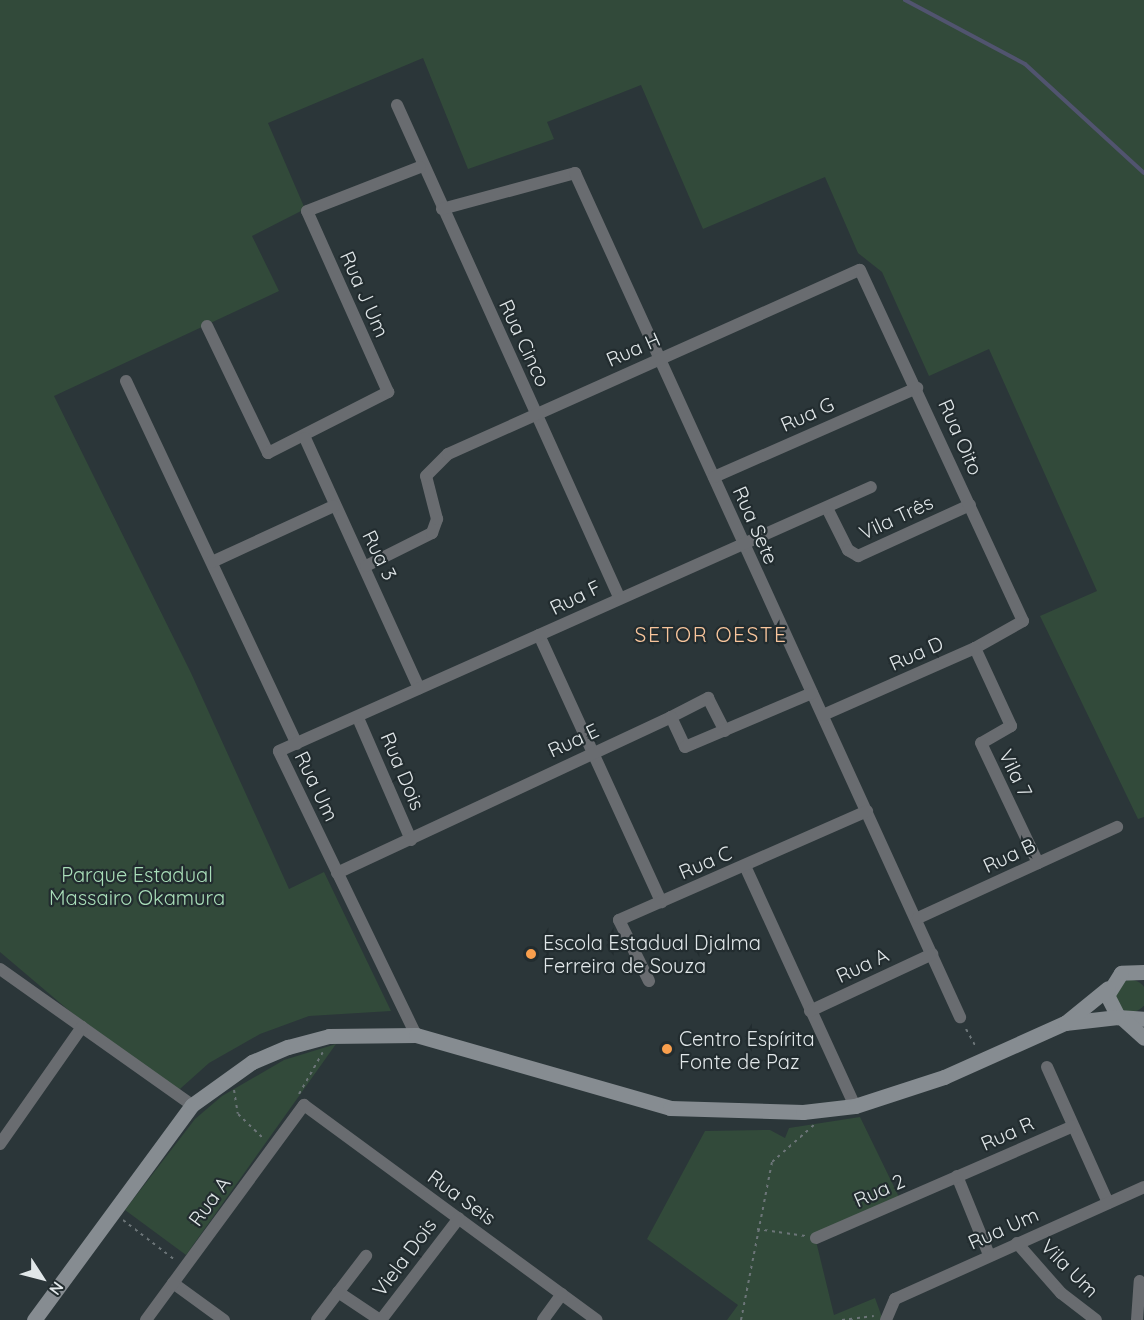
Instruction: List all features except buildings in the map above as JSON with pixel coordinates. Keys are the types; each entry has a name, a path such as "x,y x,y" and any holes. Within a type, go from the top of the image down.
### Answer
{"main road":[{"path":"34,1320 111,1212 192,1105 231,1076 288,1047 320,1039 416,1035 670,1108 759,1114 836,1108 855,1106 983,1060 1065,1023 1108,988 1121,972 1144,972"},
{"path":"1108,988 1108,1003 1120,1018 1144,1038"},
{"path":"1065,1023 1144,1018"}],"street":[{"name":"Rua Cinco","path":"397,105 420,166 442,209 619,597"},
{"name":"Rua J Um","path":"305,438 388,392 307,211 420,166"},
{"name":"Rua Sete","path":"442,209 575,173 656,360 714,477 743,545 918,918 960,1017"},
{"name":"Rua H","path":"366,566 434,530 437,519 427,471 448,454 860,270"},
{"name":"Rua Oito","path":"860,270 917,388 1023,621"},
{"path":"207,326 268,453 305,438"},
{"name":"Rua Um","path":"126,381 297,744 279,751 416,1035"},
{"name":"Rua G","path":"714,477 917,388"},
{"name":"Rua 3","path":"305,438 334,506 366,566 419,688"},
{"name":"Rua F","path":"297,744 619,597 828,510 871,487"},
{"name":"Vila Três","path":"828,510 848,550 858,556 970,505"},
{"path":"212,562 334,506"},
{"name":"Rua D","path":"823,715 975,648 1023,621"},
{"path":"539,635 590,753 661,902"},
{"name":"Vila 7","path":"975,648 1011,726 981,743 1038,863"},
{"path":"671,717 685,747 812,693"},
{"name":"Rua E","path":"337,873 708,698 725,731"},
{"name":"Rua Dois","path":"358,718 411,840"},
{"name":"Rua C","path":"649,981 620,920 867,811"},
{"name":"Rua B","path":"918,918 1117,827"},
{"path":"745,866 855,1106"},
{"name":"Rua A","path":"810,1011 932,954"},
{"path":"0,970 192,1105"},
{"path":"0,1144 82,1027"},
{"path":"1047,1067 1108,1203"},
{"name":"Rua A","path":"146,1320 304,1105"},
{"name":"Rua Seis","path":"304,1105 597,1320"},
{"name":"Rua R","path":"957,1176 1073,1126"},
{"path":"957,1176 989,1255"},
{"name":"Rua 2","path":"816,1239 957,1176"},
{"name":"Rua Um","path":"886,1317 895,1299 1144,1187"},
{"name":"Viela Dois","path":"338,1292 380,1320 459,1218"},
{"name":"Vila Um","path":"1017,1243 1061,1293 1096,1320"},
{"path":"317,1320 366,1256"},
{"path":"1137,1320 1140,1281"},
{"path":"173,1283 224,1320"},
{"path":"543,1320 562,1294"}],"path":[{"path":"960,1017 983,1060"},
{"path":"304,1105 298,1091 324,1056 320,1039"},
{"path":"231,1076 238,1114 259,1131 271,1151"},
{"path":"741,1320 757,1229 772,1162 836,1108"},
{"path":"111,1212 185,1267"},
{"path":"757,1229 816,1239"},
{"path":"842,1320 886,1317"}],"green space":[{"name":"Parque Estadual Massairo Okamura","path":"0,0 1144,0 1144,817 1138,819 1040,616 1097,591 989,349 929,376 882,272 858,253 825,177 703,229 641,85 547,122 554,139 468,169 423,58 268,123 305,209 252,236 279,291 54,396 191,673 289,889 324,872 391,1011 309,1016 260,1034 209,1063 171,1097 0,952"},
{"path":"1131,980 1143,984 1147,996 1143,1008 1131,1012 1119,1008 1115,996 1119,984"},
{"path":"336,1044 186,1255 125,1210 195,1119 222,1096 284,1060"},
{"path":"860,1117 899,1197 815,1237 834,1315 875,1298 883,1320 727,1320 738,1305 647,1239 705,1131 770,1130 785,1138 789,1128"}],"waterway":[{"path":"905,0 1025,64 1144,173"}],"place":[{"name":"Escola Estadual Djalma Ferreira de Souza","path":"531,954"},
{"name":"Centro Espírita Fonte de Paz","path":"667,1049"}],"district":[{"name":"SETOR OESTE","path":"711,634"}]}
